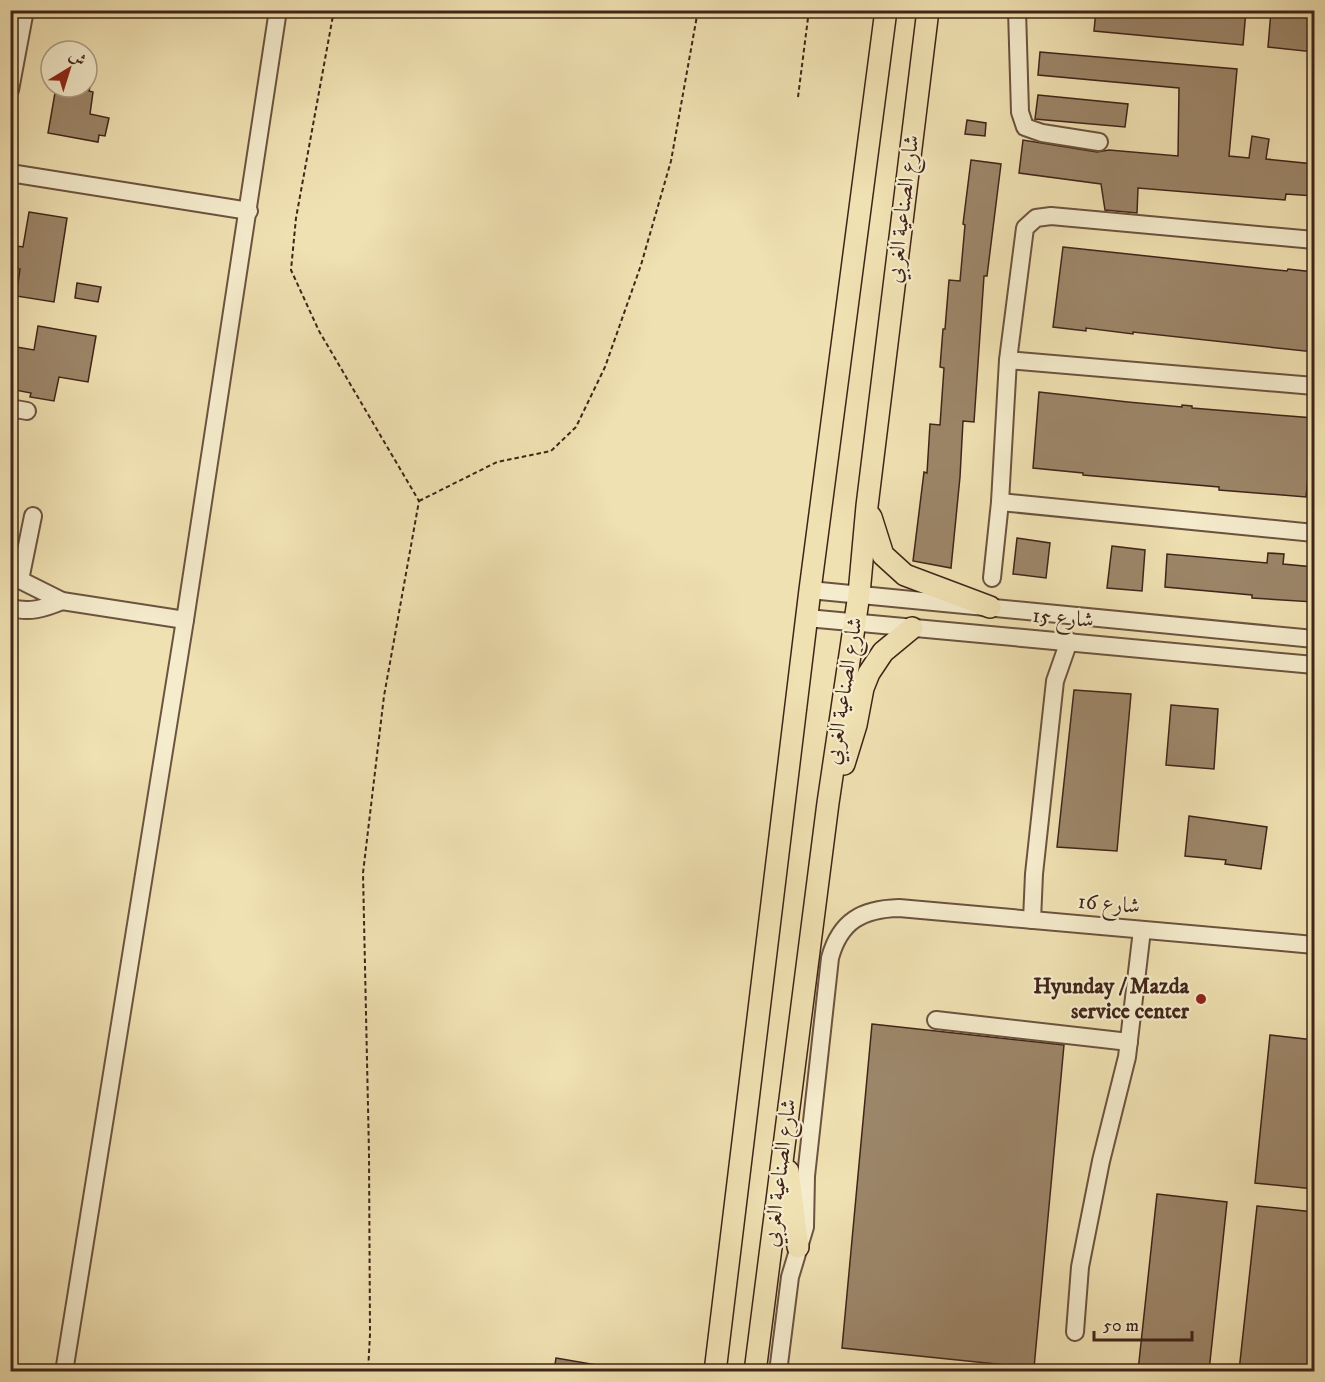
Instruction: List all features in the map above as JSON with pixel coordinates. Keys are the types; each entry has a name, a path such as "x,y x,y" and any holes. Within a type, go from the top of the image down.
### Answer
{"main road":[{"name":"شارع الصناعية الغربي","path":"715,1371 810,590 886,10"},
{"name":"شارع الصناعية الغربي","path":"755,1371 828,803 859,594 867,506 928,10"},
{"path":"867,506 883,555 905,576 990,608"},
{"path":"828,803 846,759 856,725 863,688 869,673 883,652 912,628"},
{"path":"783,1148 791,1185 798,1247"}],"street":[{"path":"10,90 25,10"},
{"path":"64,1371 185,620 278,10"},
{"path":"1017,10 1020,112 1025,127 1042,133 1099,142"},
{"path":"10,173 249,211"},
{"path":"992,578 1000,502 1008,360 1025,228 1036,218 1051,216 1314,240"},
{"path":"1008,360 1314,386"},
{"path":"1000,502 1314,533"},
{"path":"33,516 15,580 62,601 185,620"},
{"name":"شارع 15","path":"810,590 1314,639"},
{"path":"10,607 42,609 62,601"},
{"name":"شارع 15","path":"807,618 1314,664"},
{"path":"1032,920 1034,874 1054,681 1069,641"},
{"name":"شارع 16","path":"899,908 1314,945"},
{"name":"شارع الصناعية الغربي","path":"778,1371 790,1277 805,1227 806,1176 830,958 834,943 854,919 878,909 899,908"},
{"path":"1075,1332 1080,1267 1129,1042 1142,930"},
{"path":"936,1020 1129,1042"}],"path":[{"path":"334,10 296,218 291,270 319,331 419,501 384,696 363,873 369,1166 370,1334 368,1371"},
{"path":"419,501 497,462 551,451 576,427 605,367 641,265 668,171 698,10"},
{"path":"798,97 809,10"}],"building":[{"path":"1096,10 1246,10 1243,45 1094,31"},
{"path":"1271,11 1314,16 1314,52 1268,47"},
{"path":"1040,52 1237,69 1229,156 1249,158 1252,136 1269,139 1266,159 1314,164 1314,196 1286,194 1285,200 1138,188 1137,213 1105,210 1101,184 1019,173 1023,140 1097,152 1109,150 1178,156 1179,88 1038,75"},
{"path":"1038,95 1128,104 1125,127 1035,119"},
{"path":"54,99 92,99 90,114 109,118 105,136 99,135 98,142 48,133"},
{"path":"967,120 986,123 985,136 965,134"},
{"path":"971,160 1001,164 987,276 984,276 974,422 963,421 951,568 913,561 924,472 927,473 930,424 940,425 944,368 940,367 943,329 945,329 949,280 960,281 965,225 963,224"},
{"path":"29,212 67,218 54,302 16,296 20,269 14,268 17,246 23,247"},
{"path":"1063,247 1314,272 1314,352 1133,332 1133,334 1086,328 1086,331 1053,327"},
{"path":"77,283 101,287 98,302 75,298"},
{"path":"38,326 96,336 88,382 59,377 54,401 30,397 31,393 10,389 10,346 34,350"},
{"path":"1039,392 1314,418 1306,497 1219,490 1219,487 1083,475 1083,473 1033,468"},
{"path":"1017,538 1050,543 1046,578 1013,574"},
{"path":"1112,546 1145,550 1142,591 1107,588"},
{"path":"1268,553 1284,554 1283,564 1314,567 1314,602 1252,598 1252,595 1165,587 1167,554 1267,563"},
{"path":"1074,690 1131,694 1117,851 1057,847"},
{"path":"1171,705 1218,709 1214,769 1166,765"},
{"path":"1189,816 1267,827 1261,869 1225,864 1226,860 1185,856"},
{"path":"872,1024 1064,1045 1034,1368 842,1348"},
{"path":"1270,1035 1314,1040 1314,1189 1255,1183"},
{"path":"1157,1194 1227,1202 1209,1371 1138,1371"},
{"path":"1257,1206 1314,1212 1314,1329 1310,1371 1239,1371"},
{"path":"556,1358 603,1366 602,1371 554,1371"}],"place":[{"name":"Hyunday / Mazda service center","path":"1201,999"}]}
